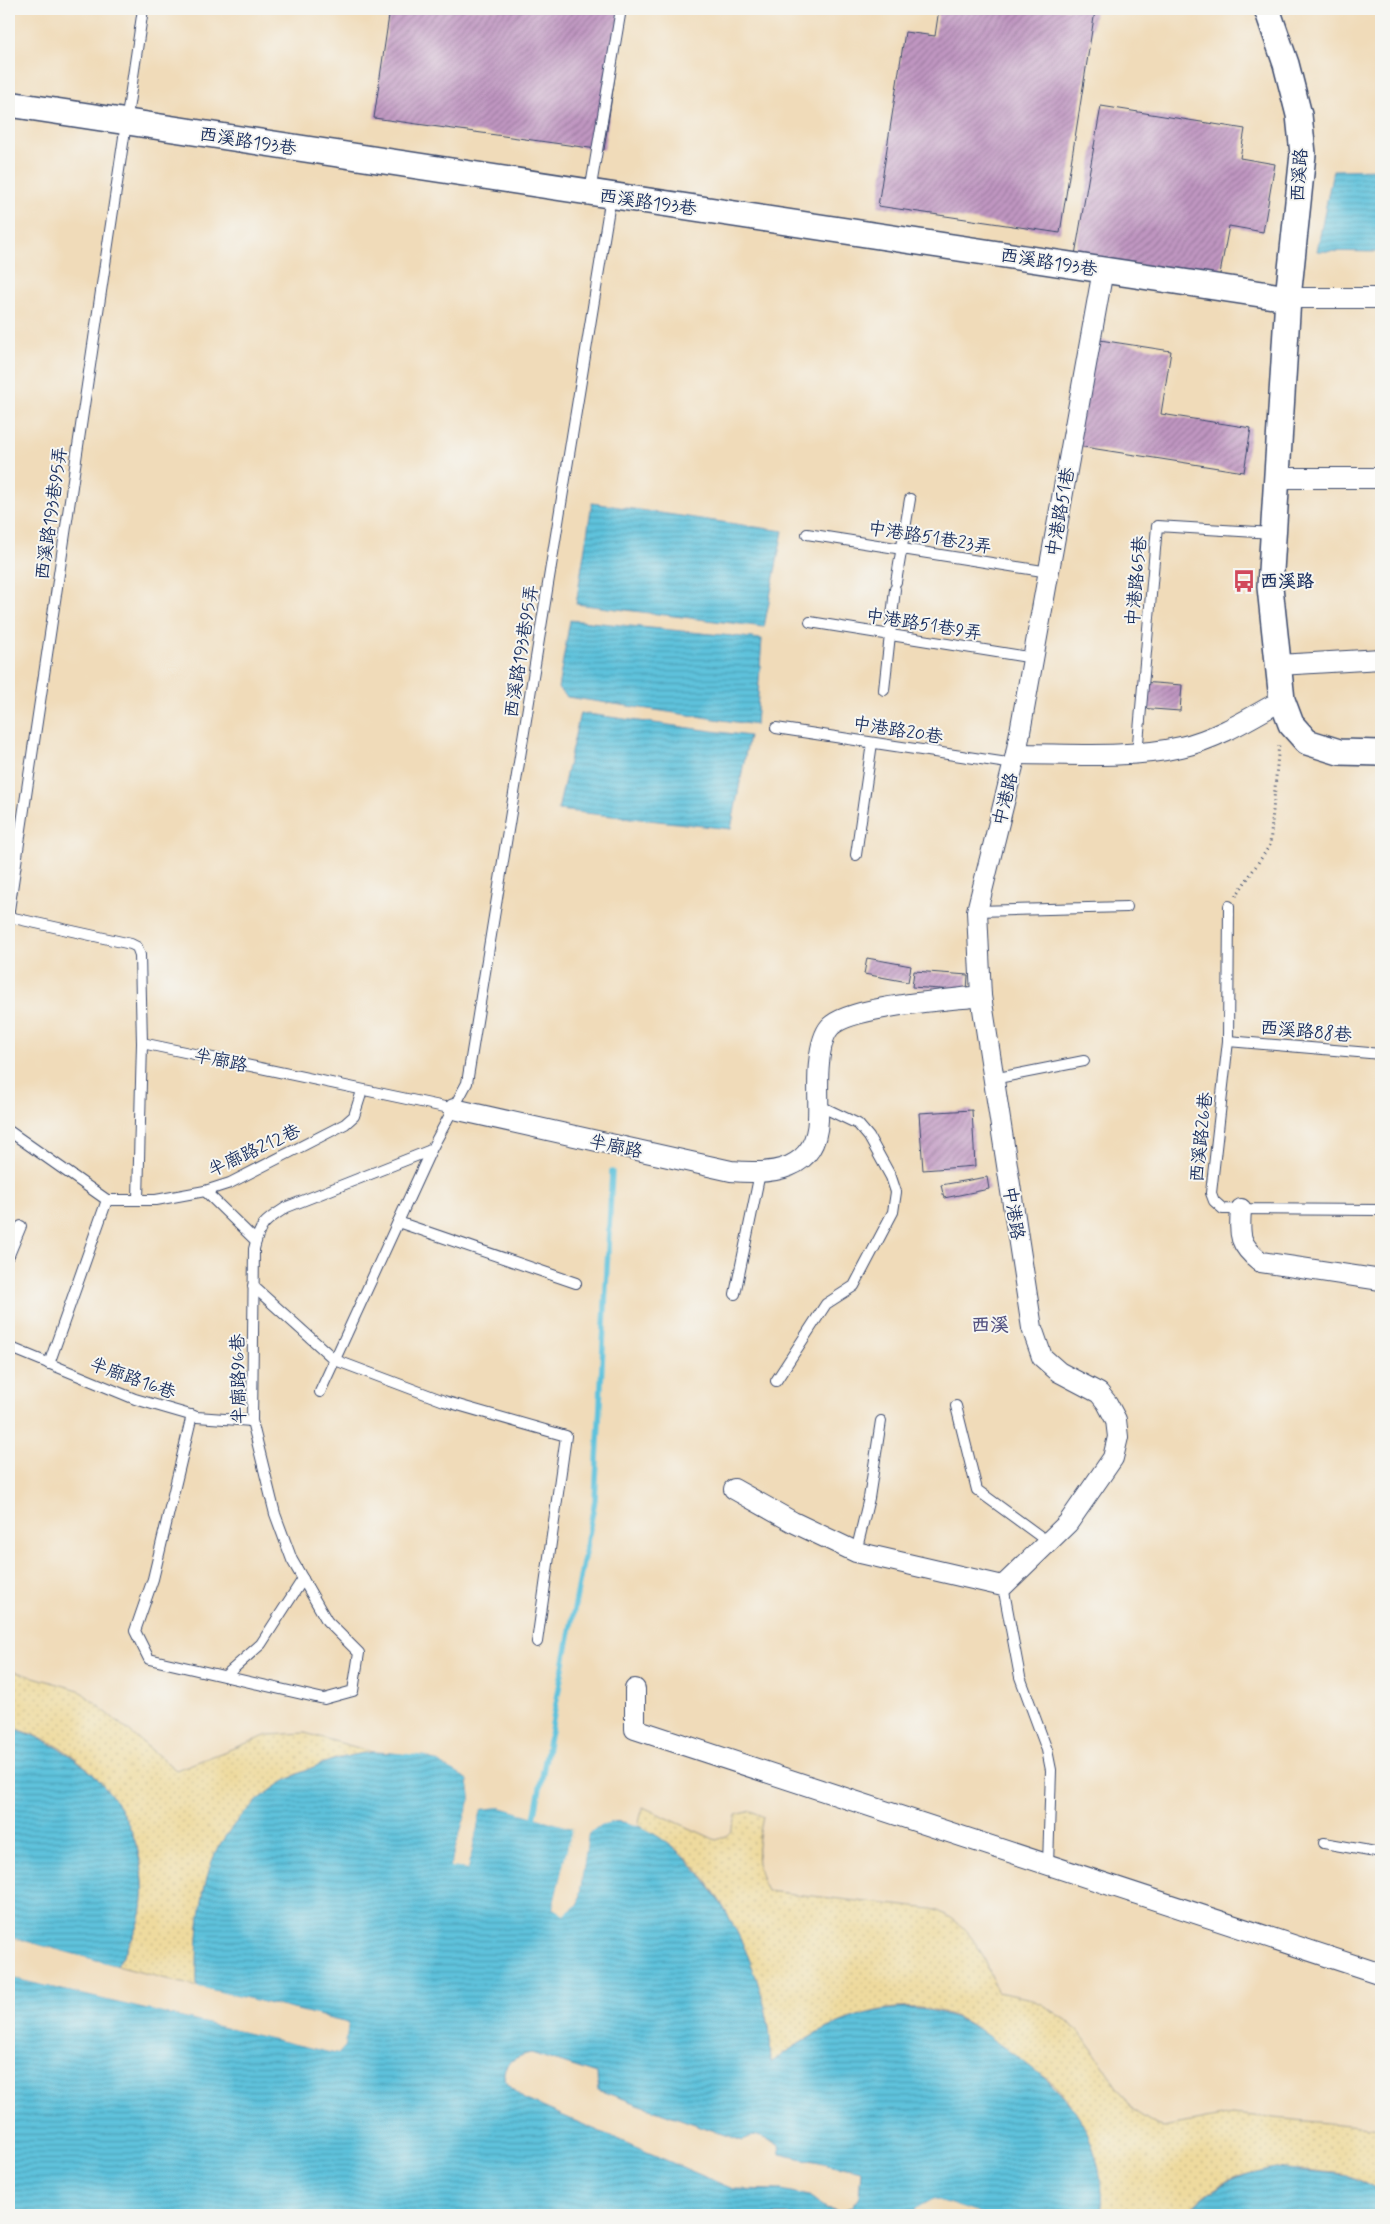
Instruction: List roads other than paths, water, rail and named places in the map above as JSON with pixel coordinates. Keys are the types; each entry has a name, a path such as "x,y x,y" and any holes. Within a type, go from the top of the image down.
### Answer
{"street":[{"name":"西溪路","path":"1267,9 1293,89 1299,115 1303,154 1288,298 1270,587 1282,700 1291,724 1308,742 1339,752 1381,753"},
{"name":"西溪路193巷","path":"9,104 1288,298"},
{"name":"中港路51巷","path":"1015,759 1103,270"},
{"path":"1288,298 1381,298"},
{"path":"1276,478 1381,478"},
{"path":"1279,664 1381,659"},
{"name":"中港路","path":"1003,1586 1068,1523 1113,1458 1118,1437 1116,1420 1099,1393 1053,1367 1042,1357 1034,1336 993,1079 981,996 977,911 1015,759 1136,754 1183,747 1228,730 1282,700"},
{"name":"半廍路","path":"454,1109 722,1169 760,1174 787,1167 805,1157 814,1142 818,1122 820,1050 830,1027 846,1018 872,1010 981,996"},
{"path":"1242,1209 1240,1228 1243,1242 1248,1252 1261,1262 1381,1280"},
{"path":"734,1489 794,1522 856,1552 1003,1586"},
{"path":"635,1689 635,1729 1381,1974"}],"lane":[{"name":"西溪路193巷95弄","path":"9,910 143,9"},
{"name":"西溪路193巷95弄","path":"454,1109 467,1083 600,195 621,9"},
{"path":"884,690 896,586 910,499"},
{"name":"中港路65巷","path":"1136,754 1158,526 1273,533"},
{"name":"中港路51巷23弄","path":"807,534 1049,572"},
{"name":"中港路51巷9弄","path":"810,622 1034,658"},
{"name":"中港路20巷","path":"776,728 872,743 1015,759"},
{"path":"856,855 872,743"},
{"name":"西溪路26巷","path":"1229,906 1228,1040 1211,1193 1214,1201 1223,1209 1381,1210"},
{"path":"977,911 1127,907"},
{"path":"9,917 131,944 137,948 140,955 142,1044 138,1199"},
{"name":"西溪路88巷","path":"1228,1040 1381,1054"},
{"name":"半廍路","path":"142,1044 454,1109"},
{"path":"993,1079 1084,1061"},
{"name":"半廍路212巷","path":"107,1200 156,1200 205,1191 230,1184 345,1124 354,1116 362,1091"},
{"path":"776,1381 826,1304 854,1286 893,1212 896,1192 892,1177 869,1136 858,1124 818,1105"},
{"path":"320,1392 431,1150 454,1109"},
{"path":"9,1131 107,1200 49,1364"},
{"name":"半廍路96巷","path":"225,1676 324,1699 353,1691 359,1653 327,1621 292,1560 275,1514 252,1421 253,1286 256,1242 259,1230 270,1218 287,1207 431,1150"},
{"path":"735,1294 760,1174"},
{"path":"205,1191 256,1242"},
{"path":"398,1222 576,1283"},
{"path":"9,1255 21,1226"},
{"path":"253,1286 335,1360 444,1401 566,1436 537,1642"},
{"name":"半廍路16巷","path":"9,1347 135,1399 192,1415 252,1421"},
{"path":"956,1406 977,1490 1048,1542"},
{"path":"192,1415 153,1579 135,1631 148,1659 225,1676 261,1644 303,1579"},
{"path":"856,1552 869,1498 881,1421"},
{"path":"1003,1586 1020,1678 1047,1750 1051,1770 1048,1865"},
{"path":"1324,1843 1381,1854"}],"water":[{"path":"1381,169 1381,252 1317,251 1333,170"},
{"path":"592,503 783,531 764,627 576,604"},
{"path":"570,620 762,639 756,725 567,697 558,688"},
{"path":"580,713 749,736 731,829 558,810"},
{"path":"9,1727 33,1735 55,1746 94,1775 110,1793 123,1814 133,1836 140,1861 143,1899 137,1928 117,1966 9,1937"},
{"path":"373,1752 409,1753 427,1756 468,1779 471,1798 450,1866 468,1869 481,1809 500,1807 573,1828 553,1908 564,1914 578,1904 588,1834 594,1829 607,1823 628,1823 643,1828 667,1843 689,1863 709,1887 727,1914 742,1942 763,2001 770,2032 771,2063 819,2032 871,2013 897,2009 924,2010 951,2016 978,2029 1019,2058 1054,2087 1082,2122 1092,2144 1099,2170 1102,2187 1100,2215 983,2215 934,2199 916,2209 916,2215 9,2215 9,1977 338,2054 345,2046 348,2022 197,1987 197,1971 200,1915 207,1877 219,1846 233,1826 248,1809 285,1781 306,1770 350,1756","holes":["531,2053 597,2074 598,2090 743,2141 755,2135 779,2144 780,2154 861,2171 859,2196 851,2207 841,2211 826,2208 809,2196 782,2190 733,2189 524,2099 508,2085 504,2072 509,2063 514,2059"]},
{"path":"1277,2168 1347,2175 1381,2192 1381,2215 1185,2215 1204,2196 1226,2182 1251,2173"}],"waterway":[{"path":"534,1819 595,1500 612,1172"}],"place":[{"name":"西溪路","path":"1244,581"}],"district":[{"name":"西溪","path":"990,1324"}]}
